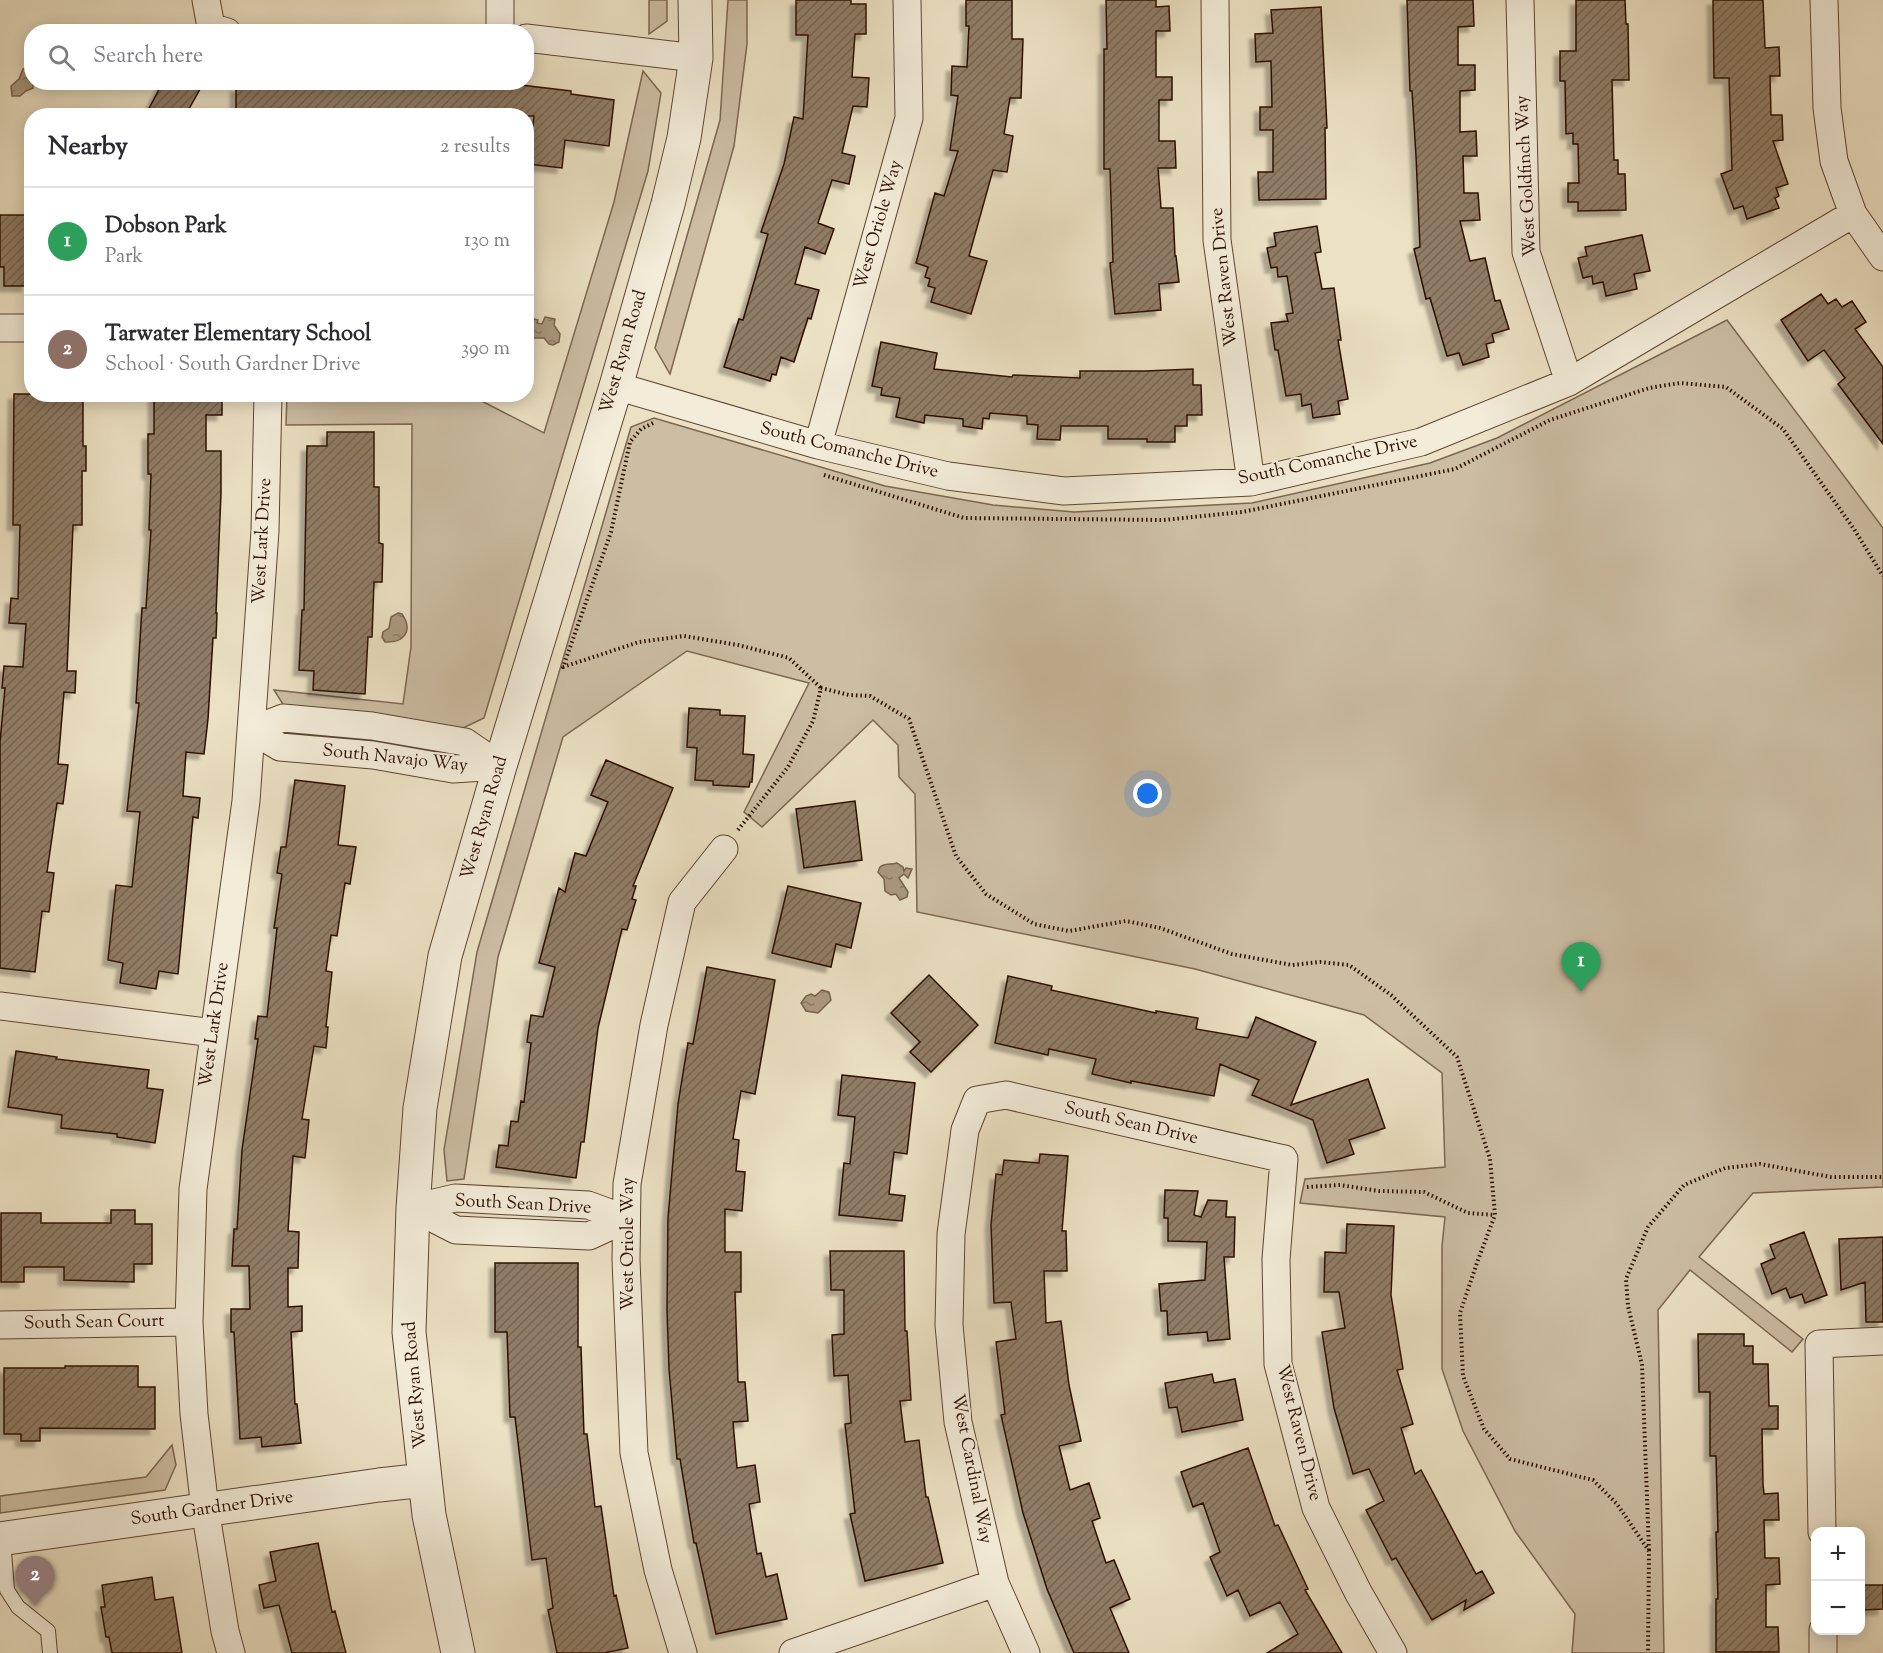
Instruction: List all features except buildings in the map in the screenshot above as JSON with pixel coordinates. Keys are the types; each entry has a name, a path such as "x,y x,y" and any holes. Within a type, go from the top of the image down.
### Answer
{"street":[{"path":"206,0 217,24"},
{"path":"500,0 500,24"},
{"name":"West Ryan Road","path":"458,1653 429,1515 409,1332 413,1208 420,1108 445,956 500,766 616,386 684,138 696,58 695,0"},
{"name":"West Oriole Way","path":"818,445 909,118 907,0"},
{"name":"West Raven Drive","path":"1215,0 1217,240 1251,482"},
{"name":"West Goldfinch Way","path":"1520,0 1526,252 1569,382"},
{"path":"1824,0 1827,108 1834,161 1853,214 1883,257"},
{"path":"534,39 696,58"},
{"name":"South Comanche Drive","path":"616,386 818,445 948,476 1064,491 1251,482 1420,442 1569,382 1853,214"},
{"path":"0,328 24,328"},
{"name":"West Lark Drive","path":"231,1653 225,1631 205,1509 194,1414 189,1322 193,1190 246,801 265,531 268,402"},
{"name":"South Navajo Way","path":"252,730 283,718 372,726 465,742 500,766"},
{"name":"West Oriole Way","path":"683,1653 658,1570 634,1454 626,1260 627,1185 654,1025 682,902 724,849"},
{"path":"0,1006 214,1033"},
{"name":"South Sean Drive","path":"977,1100 1006,1095 1284,1159"},
{"name":"West Cardinal Way","path":"977,1100 965,1130 951,1234 949,1325 958,1422 995,1583 1026,1653"},
{"name":"West Raven Drive","path":"1284,1159 1276,1259 1278,1364 1317,1508 1358,1592 1393,1653"},
{"name":"South Sean Drive","path":"413,1208 455,1198 588,1205 626,1219"},
{"name":"South Sean Court","path":"0,1324 189,1322"},
{"path":"1822,1527 1820,1344 1883,1341"},
{"name":"South Gardner Drive","path":"2,1539 425,1480"},
{"path":"793,1653 995,1583"},
{"path":"1823,1635 1823,1653"}],"lane":[{"path":"2,1539 7,1590 18,1607 48,1631 50,1653"}],"path":[{"path":"789,658 821,688 849,695 870,696 909,719 956,856 986,894 1034,924 1069,930 1126,921 1160,928 1232,954 1292,965 1320,962 1349,965 1391,995 1457,1058 1490,1159 1495,1215 1460,1314 1463,1376 1484,1428 1510,1459 1593,1480 1617,1504 1648,1551"},
{"path":"724,849 788,767 813,721 821,688"},
{"path":"1648,1653 1648,1551 1642,1365 1628,1306 1626,1279 1648,1227 1684,1185 1725,1168 1760,1164 1831,1177 1883,1177"},
{"path":"1282,1188 1340,1185 1379,1191 1424,1192 1468,1213 1495,1215"}],"shaded area":[{"path":"649,0 667,0 667,21 649,34"},
{"path":"728,0 747,0 747,44 734,146 670,374 655,348 720,120"},
{"path":"643,71 661,93 648,171 484,718 457,731 286,709 274,690 403,704 411,647 412,424 286,425 287,402 484,402 544,433 614,202"},
{"path":"1727,320 1883,528 1883,1187 1753,1193 1699,1257 1803,1339 1792,1352 1690,1270 1658,1310 1664,1653 1572,1653 1575,1614 1515,1531 1463,1431 1442,1369 1442,1246 1445,1217 1300,1203 1305,1179 1445,1167 1442,1073 1364,1015 1195,969 917,912 915,794 899,777 898,745 873,720 762,827 744,812 809,683 687,651 563,737 498,957 464,1179 447,1181 444,1150 477,952 631,427 654,418 885,486 993,505 1074,512 1252,503 1430,463 1497,438"},
{"path":"172,1445 176,1465 165,1490 0,1513 0,1496 146,1477"}],"water":[{"path":"23,69 24,90 28,90 20,96 12,96 11,86 19,79"},
{"path":"545,317 555,319 554,325 560,334 559,342 553,345 544,338 534,338 534,319 538,320 537,323 542,324"},
{"path":"398,613 402,614 405,620 407,631 397,641 385,642 382,637 383,632 389,628 391,617"},
{"path":"897,863 903,867 904,871 906,868 912,869 908,878 904,874 899,878 908,892 907,897 900,900 896,894 891,895 885,891 884,879 878,872 882,866"},
{"path":"822,990 829,992 831,1000 818,1013 806,1011 801,1003 806,996 811,994 815,996"}],"place":[{"name":"Dobson Park","path":"1581,992"},
{"name":"Tarwater Elementary School","path":"35,1606"}]}
